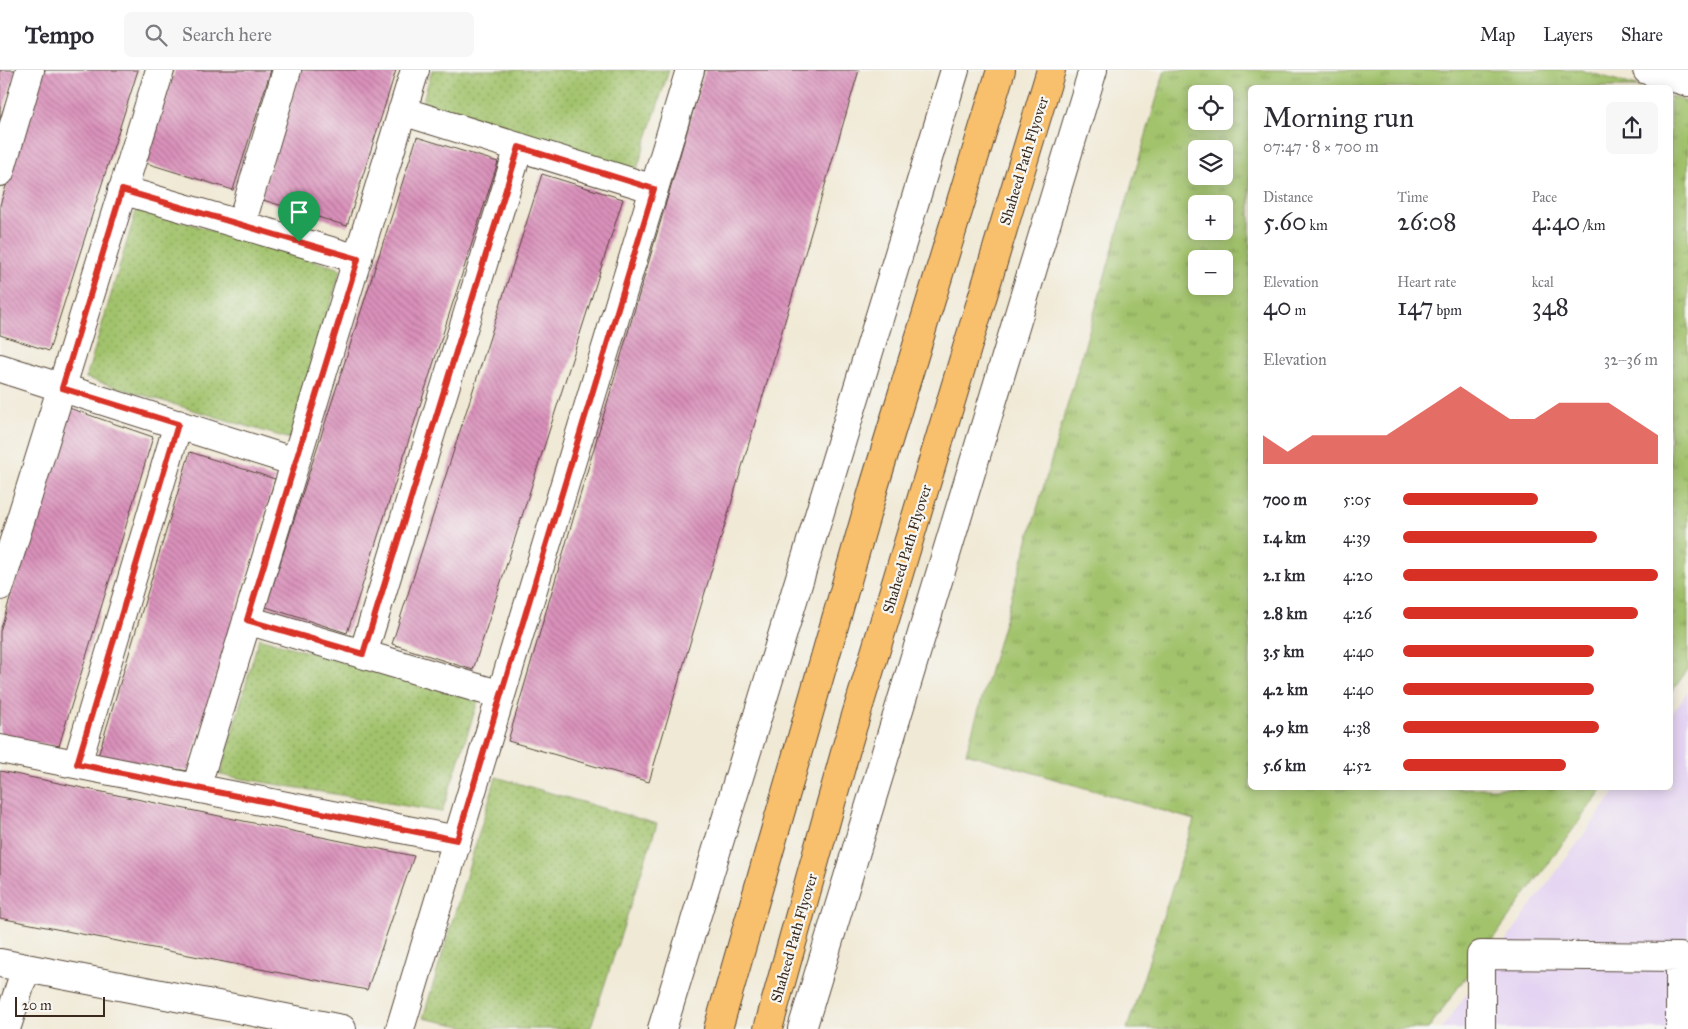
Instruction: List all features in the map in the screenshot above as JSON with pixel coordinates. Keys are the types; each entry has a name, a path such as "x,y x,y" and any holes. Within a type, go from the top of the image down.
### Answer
{"highway":[{"path":"718,1029 874,487 1001,70"},
{"name":"Shaheed Path Flyover","path":"768,1029 851,733 1051,70"}],"street":[{"path":"0,172 30,70"},
{"path":"0,586 160,70"},
{"path":"241,225 287,70"},
{"path":"196,788 415,70"},
{"path":"400,1029 690,70"},
{"path":"662,1029 955,70"},
{"path":"802,1029 1093,70"},
{"path":"1646,70 1688,82"},
{"path":"402,111 654,189"},
{"path":"363,654 519,147"},
{"path":"122,190 358,259"},
{"path":"0,368 295,462"},
{"path":"77,764 178,424"},
{"path":"247,620 501,694"},
{"path":"0,749 457,840"},
{"path":"1481,1029 1481,955 1680,957 1680,1029"},
{"path":"10,1027 13,965 342,1029"}],"shaded area":[{"path":"1688,691 1688,1029 1441,1029 1617,790 1673,790 1673,712"}],"green space":[{"path":"432,70 669,70 636,172 422,104"},
{"path":"1165,70 1581,70 1633,85 1248,85 1248,790 1602,790 1428,1029 1127,1029 1194,820 966,753"},
{"path":"1673,97 1688,102 1688,669 1673,690"},
{"path":"137,208 341,269 290,439 86,378"},
{"path":"259,638 478,701 442,812 220,775"},
{"path":"496,777 657,824 590,1029 476,1029 423,1018"}],"building":[{"path":"0,70 16,70 0,120"},
{"path":"43,70 138,70 49,351 0,335 0,205"},
{"path":"175,70 271,70 233,190 146,163"},
{"path":"301,70 396,70 347,226 260,199"},
{"path":"705,70 859,70 649,782 508,741"},
{"path":"417,137 498,162 347,633 266,607"},
{"path":"542,174 623,199 473,670 392,644"},
{"path":"69,408 153,437 59,746 0,737 0,631"},
{"path":"190,452 275,479 188,771 98,756"},
{"path":"0,771 414,856 367,990 0,918"}],"route":[{"path":"519,147 654,189 457,840 77,764 178,424 62,388 122,190 299,242 358,259 247,620 363,654 519,147"}]}
